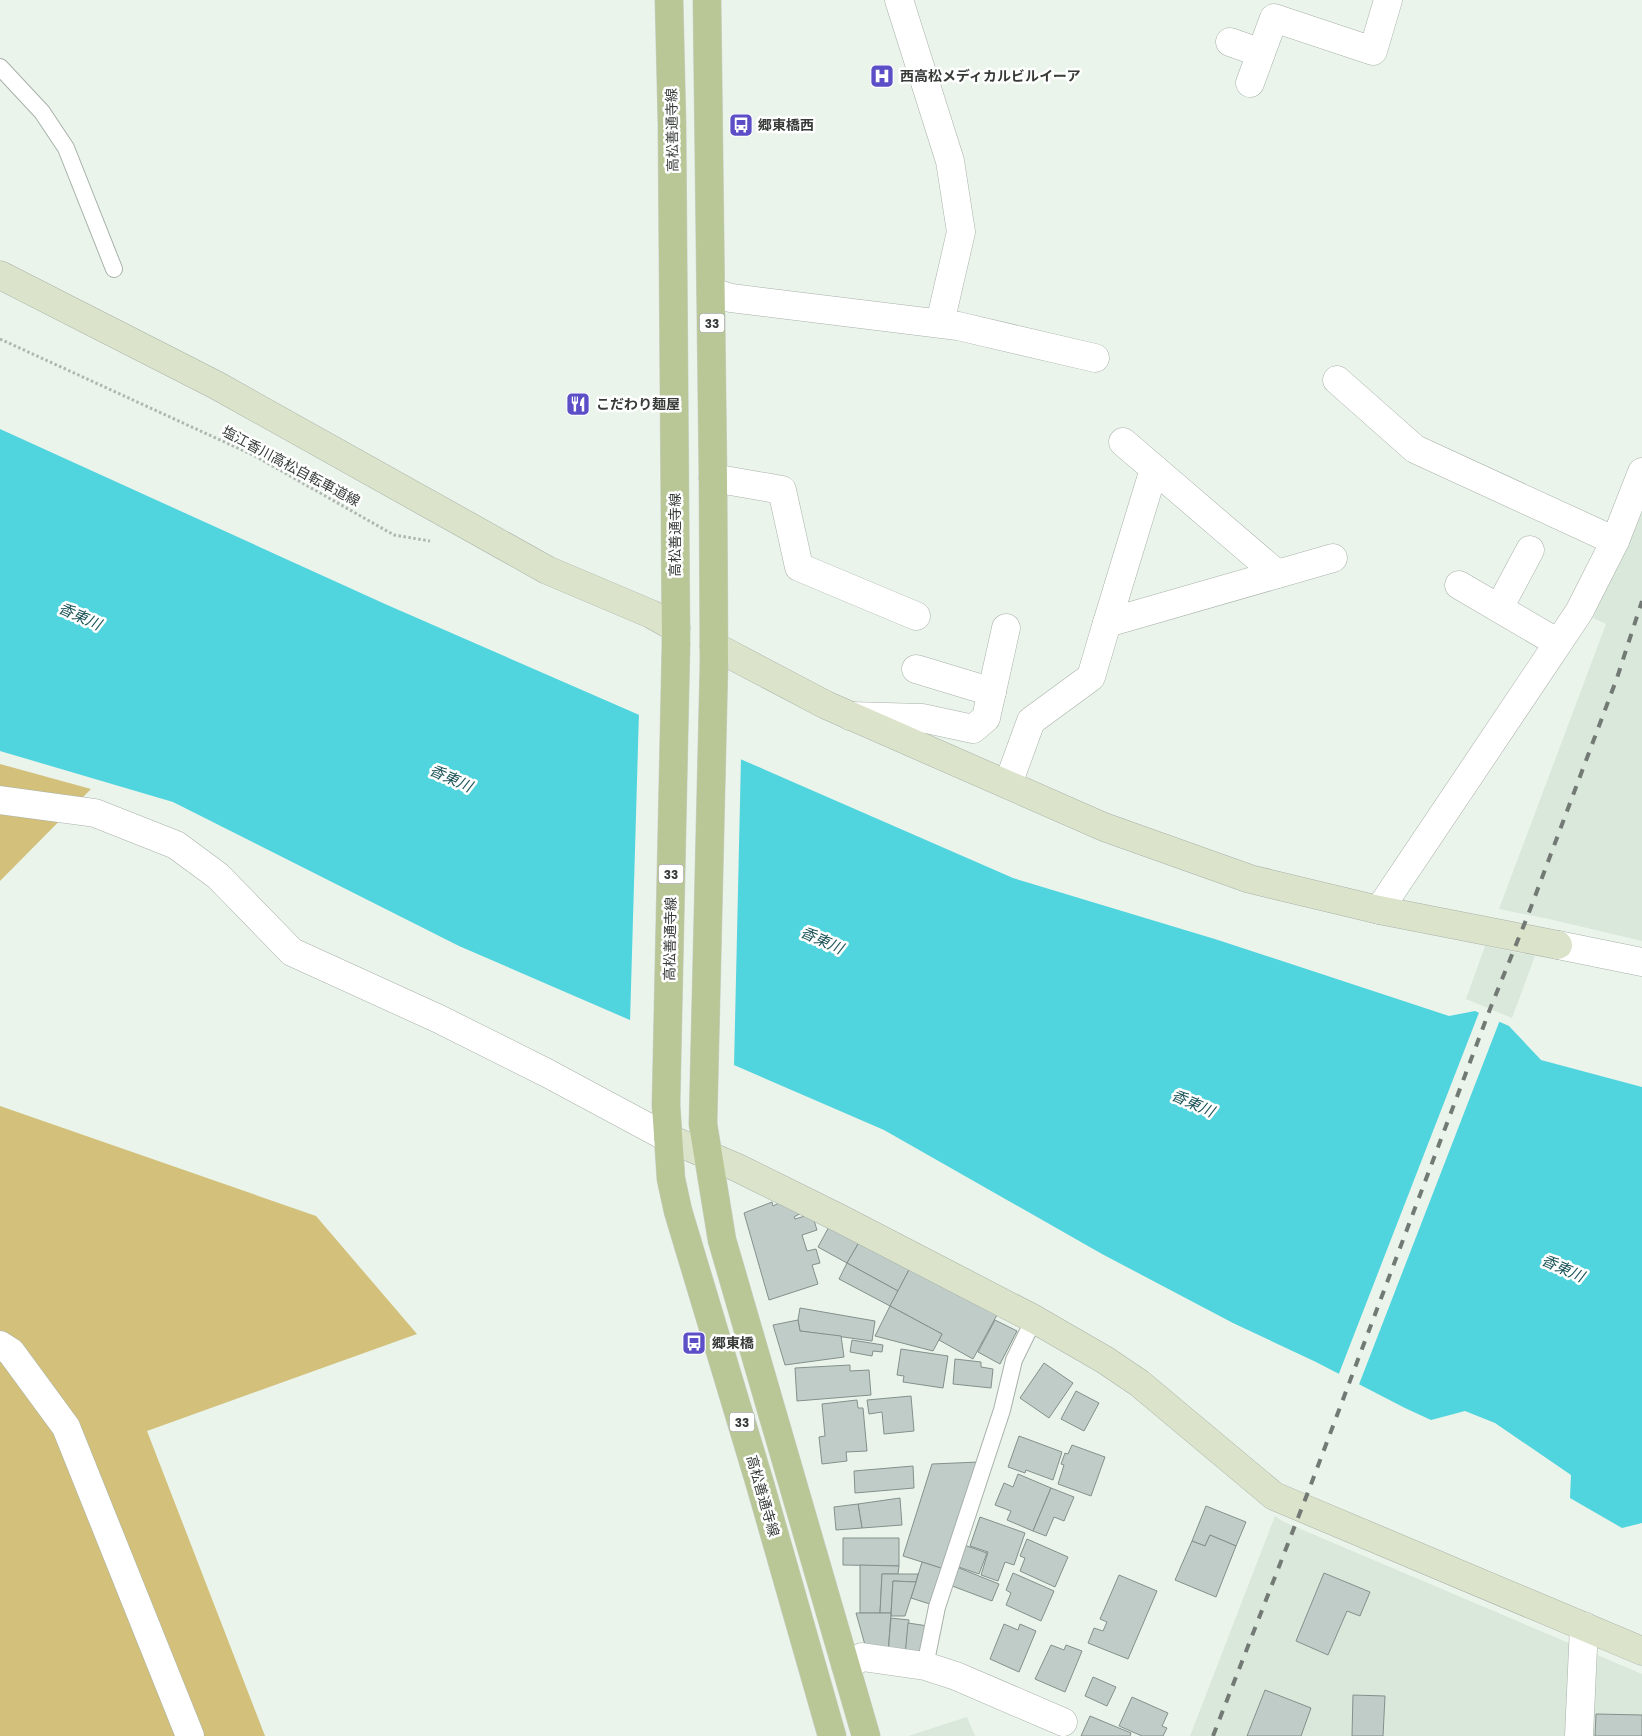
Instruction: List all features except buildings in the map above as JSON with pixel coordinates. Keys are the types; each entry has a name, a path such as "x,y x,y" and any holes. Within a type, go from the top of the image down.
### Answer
{"main road":[{"name":"高松善通寺線","path":"669,0 676,635 666,1105 671,1179 678,1211 762,1492 832,1736"},
{"name":"33","path":"707,0 714,655 703,1124 722,1240 866,1736"}],"street":[{"path":"899,0 950,161 962,232 940,323"},
{"path":"1250,83 1274,18 1373,51 1388,0"},
{"path":"1230,42 1261,53"},
{"path":"0,275 216,385 547,570 650,614 676,635"},
{"path":"711,292 731,298 958,326 1095,358"},
{"path":"1337,380 1415,449 1615,541"},
{"path":"1123,442 1277,574"},
{"path":"1008,784 1031,720 1092,677 1154,469"},
{"path":"1379,910 1579,612 1615,541 1642,472"},
{"path":"713,478 734,480 782,490 799,567 916,616"},
{"path":"1499,608 1530,550"},
{"path":"1107,623 1333,558"},
{"path":"1459,586 1558,643"},
{"path":"850,716 922,718 973,729 986,718 1006,628"},
{"path":"714,655 1104,826 1250,879 1379,910 1642,962"},
{"path":"916,669 992,692"},
{"path":"0,800 95,813 176,845 218,876 292,952 439,1019 547,1073 668,1138 708,1155 839,1218 1034,1319 1105,1360 1139,1383 1274,1496 1642,1651"},
{"path":"0,1345 11,1352 66,1427 190,1736"},
{"path":"1580,1736 1584,1626"},
{"path":"846,1666 862,1657 925,1666 956,1676 1063,1722"}],"lane":[{"path":"0,67 42,112 66,148 114,269"},
{"path":"925,1666 937,1606 1000,1416 1014,1360 1034,1319"}],"path":[{"name":"塩江香川高松自転車道線","path":"0,339 255,456 394,535 433,542"}],"shaded area":[{"path":"1642,502 1642,941 1499,909 1606,624 1593,618"},
{"path":"0,764 91,789 0,881"},
{"path":"1485,946 1535,956 1512,1018 1466,999"},
{"path":"0,1106 316,1216 417,1334 147,1431 265,1736 0,1736"},
{"path":"1275,1516 1284,1522 1642,1674 1642,1736 1190,1736"},
{"path":"967,1717 975,1736 908,1736"}],"water":[{"name":"香東川","path":"0,429 385,604 1013,878 1218,940 1449,1016 1475,1011 1509,1026 1541,1060 1642,1087 1642,1523 1622,1528 1570,1498 1571,1475 1495,1423 1465,1411 1431,1420 1405,1408 1316,1362 1233,1323 1102,1254 884,1130 459,946 173,802 0,751"}],"pier":[{"path":"639,712 741,757 734,1067 630,1022"},
{"path":"1480,1010 1500,1020 1358,1387 1338,1376"}],"railway":[{"path":"1213,1736 1310,1487 1490,1009 1528,915 1617,678 1642,601"}],"place":[{"name":"西高松メディカルビルイーア","path":"882,76"},
{"name":"郷東橋西","path":"741,125"},
{"name":"こだわり麺屋","path":"578,404"},
{"name":"郷東橋","path":"694,1343"}]}
